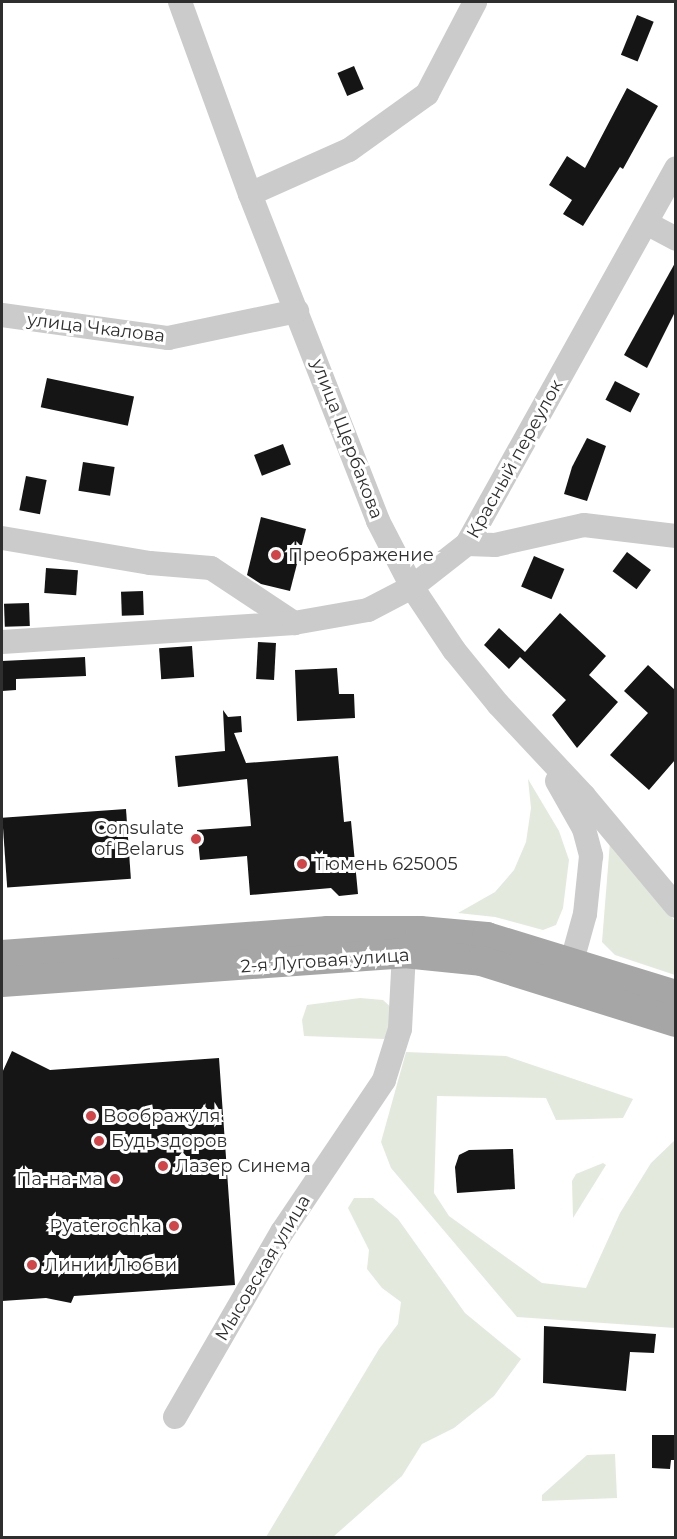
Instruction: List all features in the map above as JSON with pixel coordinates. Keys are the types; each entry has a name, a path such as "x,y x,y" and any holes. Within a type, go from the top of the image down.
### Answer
{"main road":[{"name":"2-я Луговая улица","path":"2,955 328,931 420,931 487,937 568,976 675,1022"},
{"name":"2-я Луговая улица","path":"2,982 404,953 481,961 675,995"}],"street":[{"name":"улица Щербакова","path":"180,2 250,194 378,521 412,587 454,650 535,746 598,813 675,906"},
{"path":"250,194 349,150 427,93 475,2"},
{"name":"Красный переулок","path":"2,642 294,623 368,610 412,587 467,544 648,224 675,168"},
{"path":"648,224 675,239"},
{"name":"улица Чкалова","path":"2,315 168,338 297,310"},
{"path":"467,544 495,545 584,525 675,536"},
{"path":"2,538 112,554 150,563 211,568 294,623"},
{"path":"535,746 584,829 591,856 585,914 568,976"},
{"name":"Мысовская улица","path":"175,1417 282,1232 384,1080 400,1029 404,953"}],"shaded area":[{"path":"528,779 559,831 569,860 563,908 556,925 543,930 495,917 458,913 495,892 514,870 526,842 531,808"},
{"path":"610,842 675,921 675,975 615,955 602,942"},
{"path":"360,998 383,1000 394,1010 395,1027 384,1039 304,1036 302,1020 307,1005"},
{"path":"406,1052 506,1056 633,1099 623,1118 556,1120 546,1098 437,1096 434,1193 449,1216 542,1283 586,1288 620,1213 651,1163 675,1140 675,1328 517,1317 391,1168 381,1142"},
{"path":"603,1163 606,1165 573,1218 572,1181 576,1174"},
{"path":"354,1198 373,1198 398,1219 465,1313 521,1359 494,1396 454,1428 422,1444 402,1476 333,1537 266,1537 379,1349 398,1324 401,1302 382,1288 367,1269 369,1250 348,1208"},
{"path":"615,1454 617,1498 542,1501 542,1495 587,1455"}],"building":[{"path":"637,15 654,22 638,62 621,55"},
{"path":"354,66 364,89 347,96 337,73"},
{"path":"627,88 658,106 623,169 620,167 583,226 563,214 572,200 549,185 567,156 585,168"},
{"path":"675,263 675,312 647,368 624,355"},
{"path":"47,378 134,397 128,426 41,407"},
{"path":"615,381 640,394 630,412 605,400"},
{"path":"587,438 606,446 587,501 564,494 572,467"},
{"path":"283,444 291,465 262,476 254,455"},
{"path":"83,462 115,467 110,496 78,491"},
{"path":"26,476 47,480 40,514 19,510"},
{"name":"Преображение","path":"261,517 306,529 290,591 261,584 247,575"},
{"path":"627,552 651,570 637,589 613,571"},
{"path":"534,556 564,569 551,599 521,586"},
{"path":"46,568 78,570 76,595 44,593"},
{"path":"143,591 144,615 122,616 121,592"},
{"path":"29,603 30,626 5,627 4,604"},
{"path":"560,613 606,656 589,675 618,702 577,748 552,715 566,700 520,657 509,669 484,645 499,628 525,652"},
{"path":"258,642 276,643 274,680 256,679"},
{"path":"192,646 194,677 161,679 159,648"},
{"path":"85,657 86,676 16,679 16,690 2,691 2,661"},
{"path":"648,665 675,690 675,760 649,790 610,755 648,713 624,691"},
{"path":"337,668 339,694 354,694 355,718 297,721 295,670"},
{"path":"223,710 228,717 241,716 242,732 234,733 246,763 338,756 344,822 351,821 358,894 339,896 331,888 250,895 247,856 200,860 197,830 251,826 247,779 178,787 175,756 225,751"},
{"path":"126,809 131,879 7,887 2,818"},
{"name":"Па-на-ма","path":"12,1051 50,1070 219,1058 235,1285 74,1296 71,1303 46,1298 2,1301 2,1073"},
{"path":"513,1149 515,1189 457,1193 455,1167 459,1155 469,1150"},
{"path":"544,1326 656,1334 654,1353 630,1352 626,1391 543,1383"},
{"path":"652,1435 675,1435 675,1460 671,1460 670,1469 652,1468"}],"place":[{"name":"Преображение","path":"276,555"},
{"name":"Consulate of Belarus","path":"196,839"},
{"name":"Тюмень 625005","path":"302,864"},
{"name":"Воображуля","path":"91,1116"},
{"name":"Будь здоров","path":"99,1141"},
{"name":"Лазер Синема","path":"163,1166"},
{"name":"Па-на-ма","path":"115,1179"},
{"name":"Pyaterochka","path":"174,1226"},
{"name":"Линии Любви","path":"32,1265"}]}
